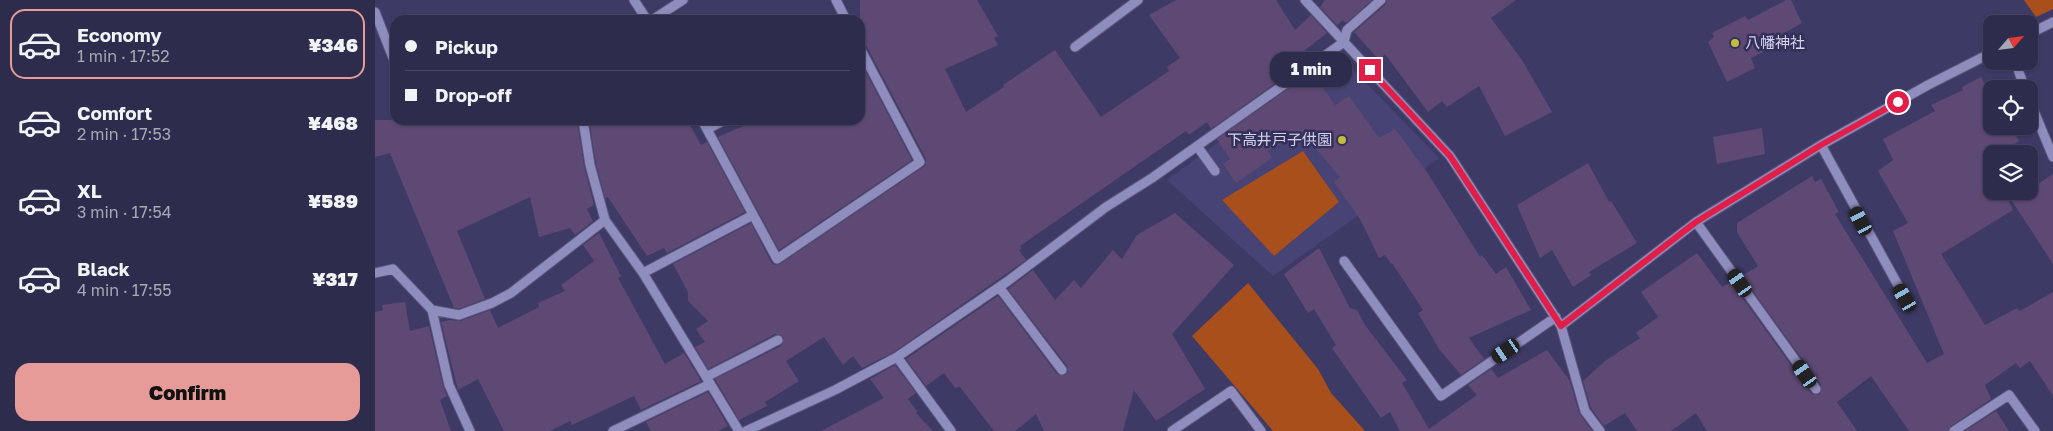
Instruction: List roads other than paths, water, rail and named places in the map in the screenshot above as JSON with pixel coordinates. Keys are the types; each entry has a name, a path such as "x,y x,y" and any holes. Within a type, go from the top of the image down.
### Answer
{"street":[{"path":"634,0 644,15"},
{"path":"660,15 683,0"},
{"path":"836,0 844,15"},
{"path":"1075,47 1138,0"},
{"path":"1305,0 1450,156 1561,326 1585,411 1600,431"},
{"path":"746,431 835,390 897,357 999,287 1106,207 1197,146 1344,42 1347,30 1381,0"},
{"path":"375,12 390,50"},
{"path":"2038,30 2053,22"},
{"path":"1561,326 1696,222 1821,145 1928,85 1983,57"},
{"path":"704,125 777,259 920,162 865,58"},
{"path":"2038,121 2053,157"},
{"path":"584,125 589,165 605,220 643,273 739,431"},
{"path":"707,130 716,125"},
{"path":"1821,145 1905,298"},
{"path":"1197,146 1215,171"},
{"path":"643,273 753,215"},
{"path":"432,310 459,315 492,303 511,293 605,220"},
{"path":"1696,222 1816,389"},
{"path":"1344,261 1441,396 1555,317"},
{"path":"375,273 393,270 432,310 449,385 470,431"},
{"path":"999,287 1062,370"},
{"path":"613,431 778,340"},
{"path":"897,357 951,431"},
{"path":"1172,431 1231,391 1261,431"},
{"path":"1954,431 2009,395 2035,431"}],"place":[{"name":"八幡神社","path":"1735,43"},
{"name":"下高井戸子供園","path":"1342,140"}]}
